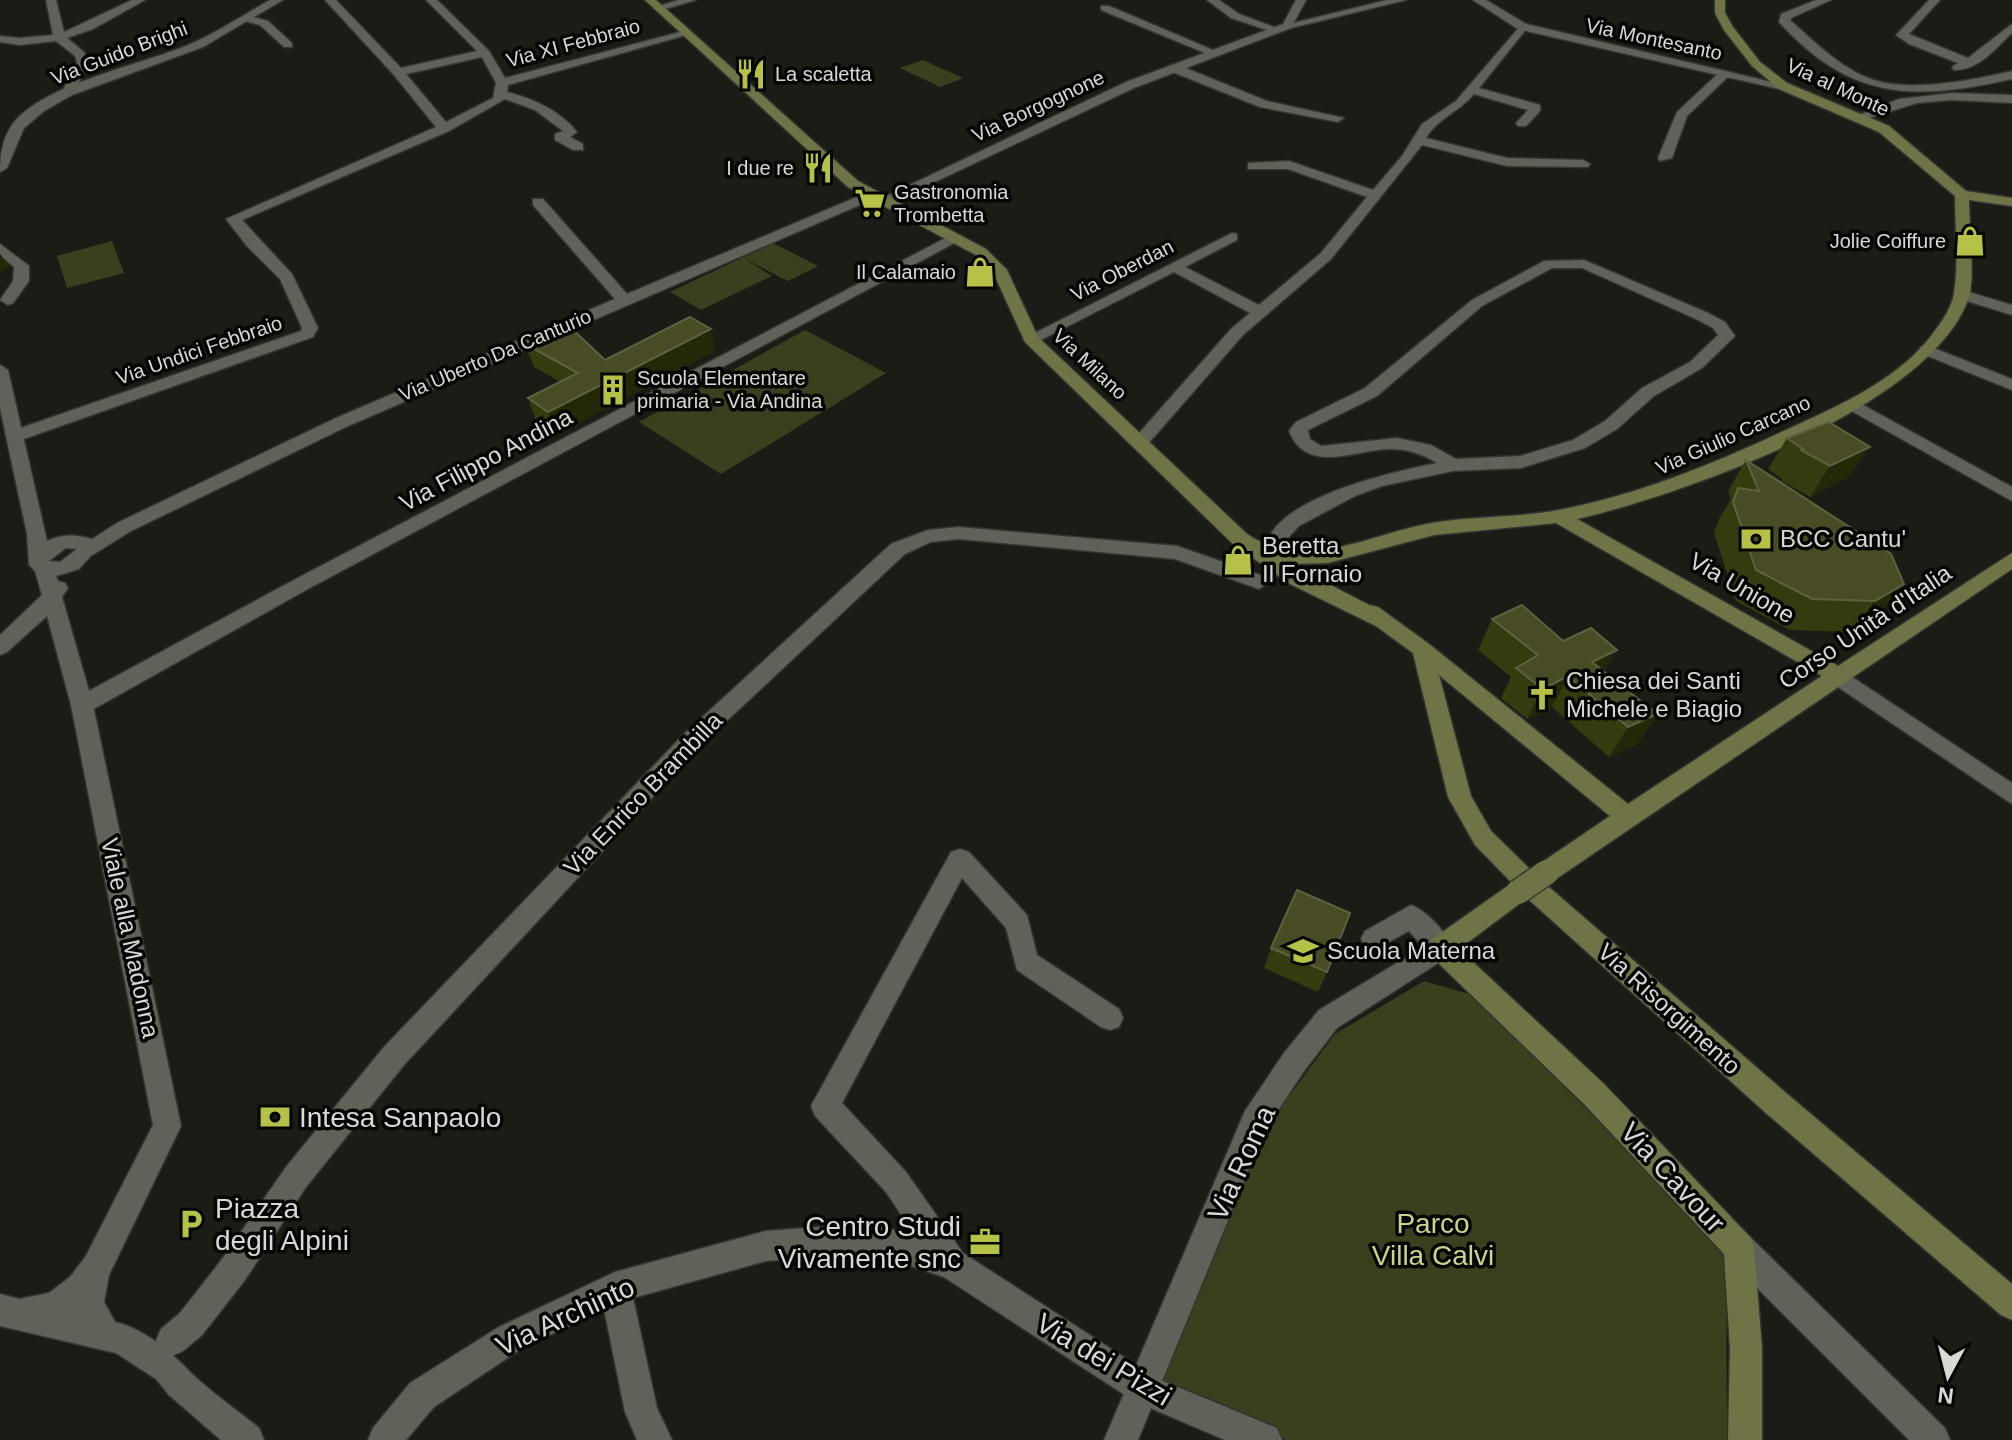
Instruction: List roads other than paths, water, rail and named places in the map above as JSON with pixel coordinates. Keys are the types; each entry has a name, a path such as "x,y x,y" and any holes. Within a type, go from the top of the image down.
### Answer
{"main road":[{"name":"Via al Monte","path":"1720,0 1723,21 1764,78"},
{"name":"Via Milano","path":"654,4 853,184 981,252 1000,270 1031,339 1141,441 1208,509 1253,548"},
{"name":"Via al Monte","path":"1783,86 1865,114 1962,195"},
{"path":"1962,295 1962,195 2012,202"},
{"name":"Via Giulio Carcano","path":"1253,548 1274,556 1330,558 1434,529 1559,517 1639,498 1703,476 1854,405 1896,378 1926,350 1962,295"},
{"name":"Via Unione","path":"1559,517 1747,621 1840,677"},
{"path":"1253,548 1297,579 1383,621"},
{"path":"1330,558 1323,561 1322,571 1328,582 1422,649 1626,816"},
{"name":"Corso Unità d'Italia","path":"1440,948 1626,816 1840,677 2012,560"},
{"name":"Via Risorgimento","path":"1422,649 1460,797 1483,838 1531,886 1764,1093 2012,1304"},
{"name":"Via Cavour","path":"1440,948 1594,1094 1739,1248"},
{"path":"1739,1248 1746,1348 1745,1440"}],"street":[{"path":"51,0 60,39 80,54 83,62 68,92"},
{"path":"0,39 30,43 60,39 86,29 140,0"},
{"name":"Via Guido Brighi","path":"0,168 18,126 40,108 68,92 199,45 278,0"},
{"path":"330,0 398,72 444,128"},
{"path":"431,0 485,53 502,89 563,122 571,132 560,137 578,147"},
{"path":"654,4 691,0"},
{"path":"1212,0 1235,16 1282,28 1301,0"},
{"name":"Via Borgognone","path":"877,198 1174,68 1282,28 1401,0"},
{"name":"Via Montesanto","path":"1478,0 1522,27 1726,73 1764,78 1783,86"},
{"path":"1826,0 1785,16 1785,22 1809,45 1842,69 1866,82 1901,89"},
{"path":"1935,0 1902,35 1970,63"},
{"path":"1105,8 1214,53"},
{"path":"249,19 264,23 288,45"},
{"path":"1141,441 1237,332 1326,256 1376,196 1426,127 1460,104 1522,27"},
{"path":"1865,114 1901,89 1970,63 2012,27"},
{"name":"Via XI Febbraio","path":"233,219 444,128 499,100 502,89 684,34"},
{"name":"Via XI Febbraio","path":"398,72 485,53"},
{"path":"1174,68 1264,104 1338,118"},
{"path":"1665,158 1681,115 1701,100 1726,73"},
{"path":"1921,84 1986,81 2012,75"},
{"path":"1473,90 1536,108 1522,123"},
{"path":"1865,114 1899,100 1920,97 2012,99"},
{"path":"1418,140 1507,162 1583,164"},
{"path":"1253,166 1289,165 1376,196"},
{"name":"Via Uberto Da Canturio","path":"76,544 124,527 342,422 624,300 877,198"},
{"path":"538,202 624,300"},
{"name":"Via Undici Febbraio","path":"15,436 307,334 310,328 287,277 252,243 233,219"},
{"name":"Via Filippo Andina","path":"82,705 955,237"},
{"name":"Via Oberdan","path":"1031,339 1232,237"},
{"path":"0,248 20,262"},
{"path":"0,285 20,262"},
{"path":"3,304 21,281 20,262"},
{"path":"1274,556 1279,536 1292,522 1348,492 1378,481 1453,465 1521,462 1579,444 1611,425 1648,392 1696,365 1727,336 1719,325 1702,316 1584,264 1549,264 1477,303 1371,392 1298,431 1302,442 1320,452 1346,453 1390,444 1413,446 1429,450 1453,465"},
{"path":"1173,266 1260,312"},
{"path":"1962,295 2012,310"},
{"path":"1926,350 2012,385"},
{"name":"Viale alla Madonna","path":"0,370 42,563 82,705 167,1126 97,1267 86,1296 104,1333"},
{"path":"1854,405 2012,495"},
{"name":"Via Enrico Brambilla","path":"172,1340 191,1324 226,1280 296,1177 394,1056 693,739 898,549 928,536 959,533 1161,551 1177,553 1259,582"},
{"path":"37,534 76,544"},
{"path":"42,563 76,544"},
{"path":"42,563 70,565 78,561 76,544"},
{"path":"0,647 53,597 70,565"},
{"path":"20,628 41,625 60,629"},
{"name":"Via Unione","path":"1840,677 2012,795"},
{"path":"952,1264 896,1182 825,1106 960,859 1018,923 1026,962 1110,1018"},
{"name":"Via Cavour","path":"1374,939 1411,916 1440,948"},
{"name":"Via Roma","path":"1121,1440 1145,1390 1255,1121 1294,1062 1328,1019 1440,948"},
{"name":"Via Archinto","path":"385,1440 422,1395 510,1338 615,1287 766,1246 871,1238 952,1264"},
{"name":"Via Cavour","path":"1739,1248 1933,1440"},
{"name":"Via dei Pizzi","path":"952,1264 1145,1390 1265,1440"},
{"name":"Viale alla Madonna","path":"10,1312 46,1310 63,1303 81,1288 97,1267"},
{"path":"615,1287 641,1412 655,1440"},
{"path":"10,1312 122,1339 167,1368 180,1384 247,1440"}],"place":[{"name":"La scaletta","path":"751,74"},
{"name":"I due re","path":"818,168"},
{"name":"Gastronomia Trombetta","path":"870,203"},
{"name":"Jolie Coiffure","path":"1970,241"},
{"name":"Il Calamaio","path":"980,272"},
{"name":"Scuola Elementare primaria - Via Andina","path":"613,390"},
{"name":"BCC Cantu'","path":"1756,539"},
{"name":"Beretta Il Fornaio","path":"1238,560"},
{"name":"Chiesa dei Santi Michele e Biagio","path":"1542,695"},
{"name":"Scuola Materna","path":"1303,951"},
{"name":"Intesa Sanpaolo","path":"275,1117"},
{"name":"Piazza degli Alpini","path":"191,1224"},
{"name":"Centro Studi Vivamente snc","path":"985,1242"}],"park label":[{"name":"Parco Villa Calvi","path":"1433,1239"}]}
